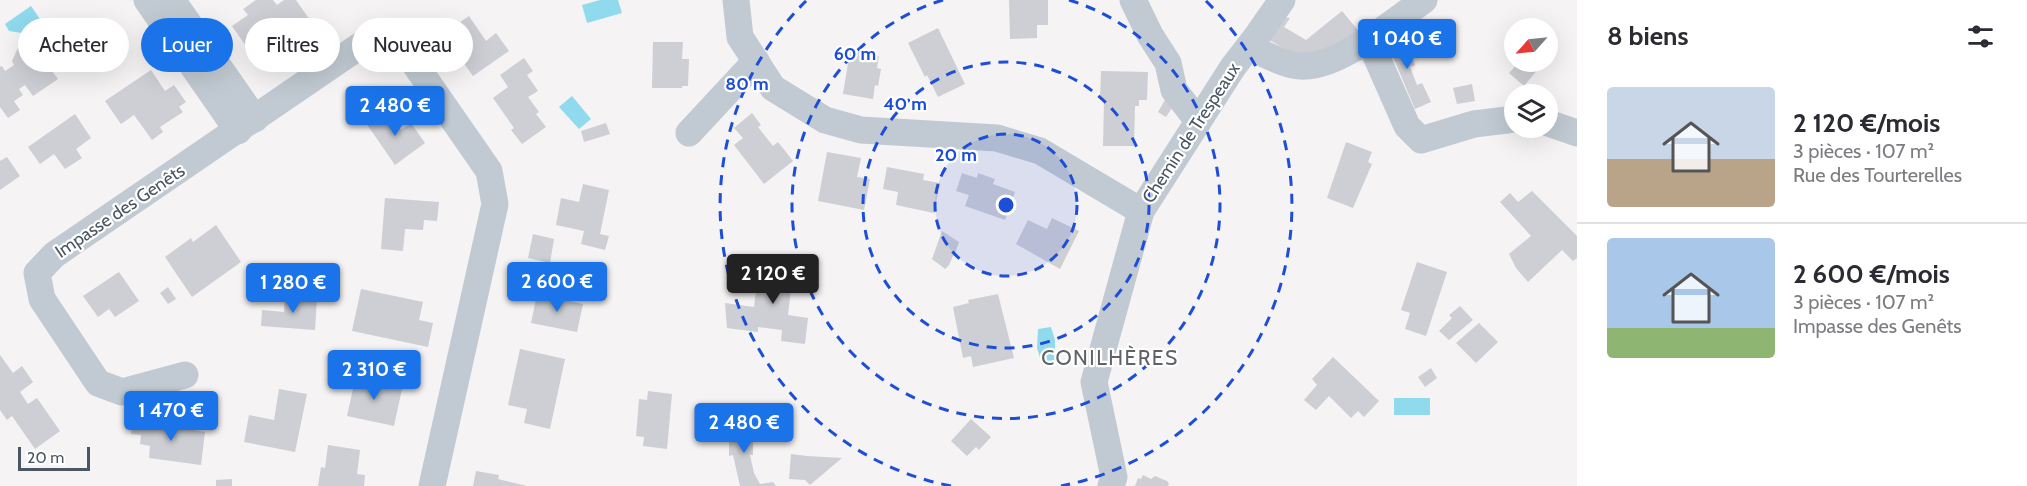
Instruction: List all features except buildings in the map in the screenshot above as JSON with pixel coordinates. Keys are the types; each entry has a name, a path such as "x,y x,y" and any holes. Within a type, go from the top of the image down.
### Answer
{"street":[{"path":"147,0 247,125"},
{"path":"172,0 247,125"},
{"path":"736,0 740,37 773,88 825,120 861,130 997,138 1040,151 1141,211"},
{"path":"1133,0 1150,35 1168,63 1174,90 1198,121"},
{"name":"Chemin de Trespeaux","path":"1111,486 1114,477 1094,382 1141,211 1233,67 1282,0"},
{"path":"1249,46 1293,65 1306,66 1331,60 1369,40 1424,0"},
{"name":"Impasse des Genêts","path":"185,375 122,392 98,383 42,300 37,273 54,255 370,39 387,36 405,50 489,171 495,204 432,486"},
{"path":"1369,40 1407,126 1421,140 1474,124 1504,121"},
{"path":"689,133 756,61"},
{"path":"1558,126 1577,133"}],"water":[{"path":"600,0 618,0 622,13 587,23 582,5"},
{"path":"31,6 39,18 18,18 18,32 9,31 5,24"},
{"path":"572,96 591,119 579,129 559,107"},
{"path":"1051,327 1055,340 1055,363 1042,364 1037,348 1038,329"},
{"path":"1394,398 1430,398 1430,415 1394,415"}],"district":[{"name":"CONILHÈRES","path":"1110,357"}]}
